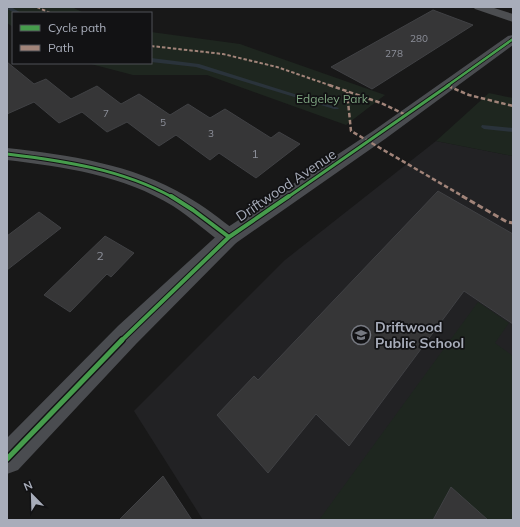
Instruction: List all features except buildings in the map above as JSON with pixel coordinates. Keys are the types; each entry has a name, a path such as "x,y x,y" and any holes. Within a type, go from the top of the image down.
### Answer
{"street":[{"path":"479,7 513,18"},
{"name":"Driftwood Avenue","path":"7,459 127,335 229,237 379,135 513,39"},
{"path":"7,154 76,163 117,174 151,187 179,201 229,237"}],"shaded area":[{"name":"Driftwood Public School","path":"436,141 513,156 513,520 203,520 134,411 285,260"}],"green space":[{"path":"7,7 72,7 82,12 12,12 12,26 7,23"},
{"name":"Edgeley Park","path":"152,32 240,44 385,95 346,125 207,75 133,75 91,64 152,64"},
{"path":"489,93 513,98 513,156 436,141"},
{"path":"478,302 509,323 495,343 513,356 513,520 429,520 427,518 425,520 319,520"}],"waterway":[{"path":"7,7 17,12"},
{"path":"152,60 197,65 336,108"},
{"path":"484,127 513,130"}],"marked path":[{"path":"37,7 48,12"},
{"path":"152,46 223,54 277,67 381,103 406,115"},
{"path":"448,86 469,95 513,106"},
{"path":"347,92 351,131 507,222 513,223"}],"cycle path":[{"path":"7,459 127,335 229,237 379,135 513,39"},
{"path":"7,154 96,168 139,181 180,201 229,237"}],"place":[{"name":"Driftwood Public School","path":"361,335"}]}
